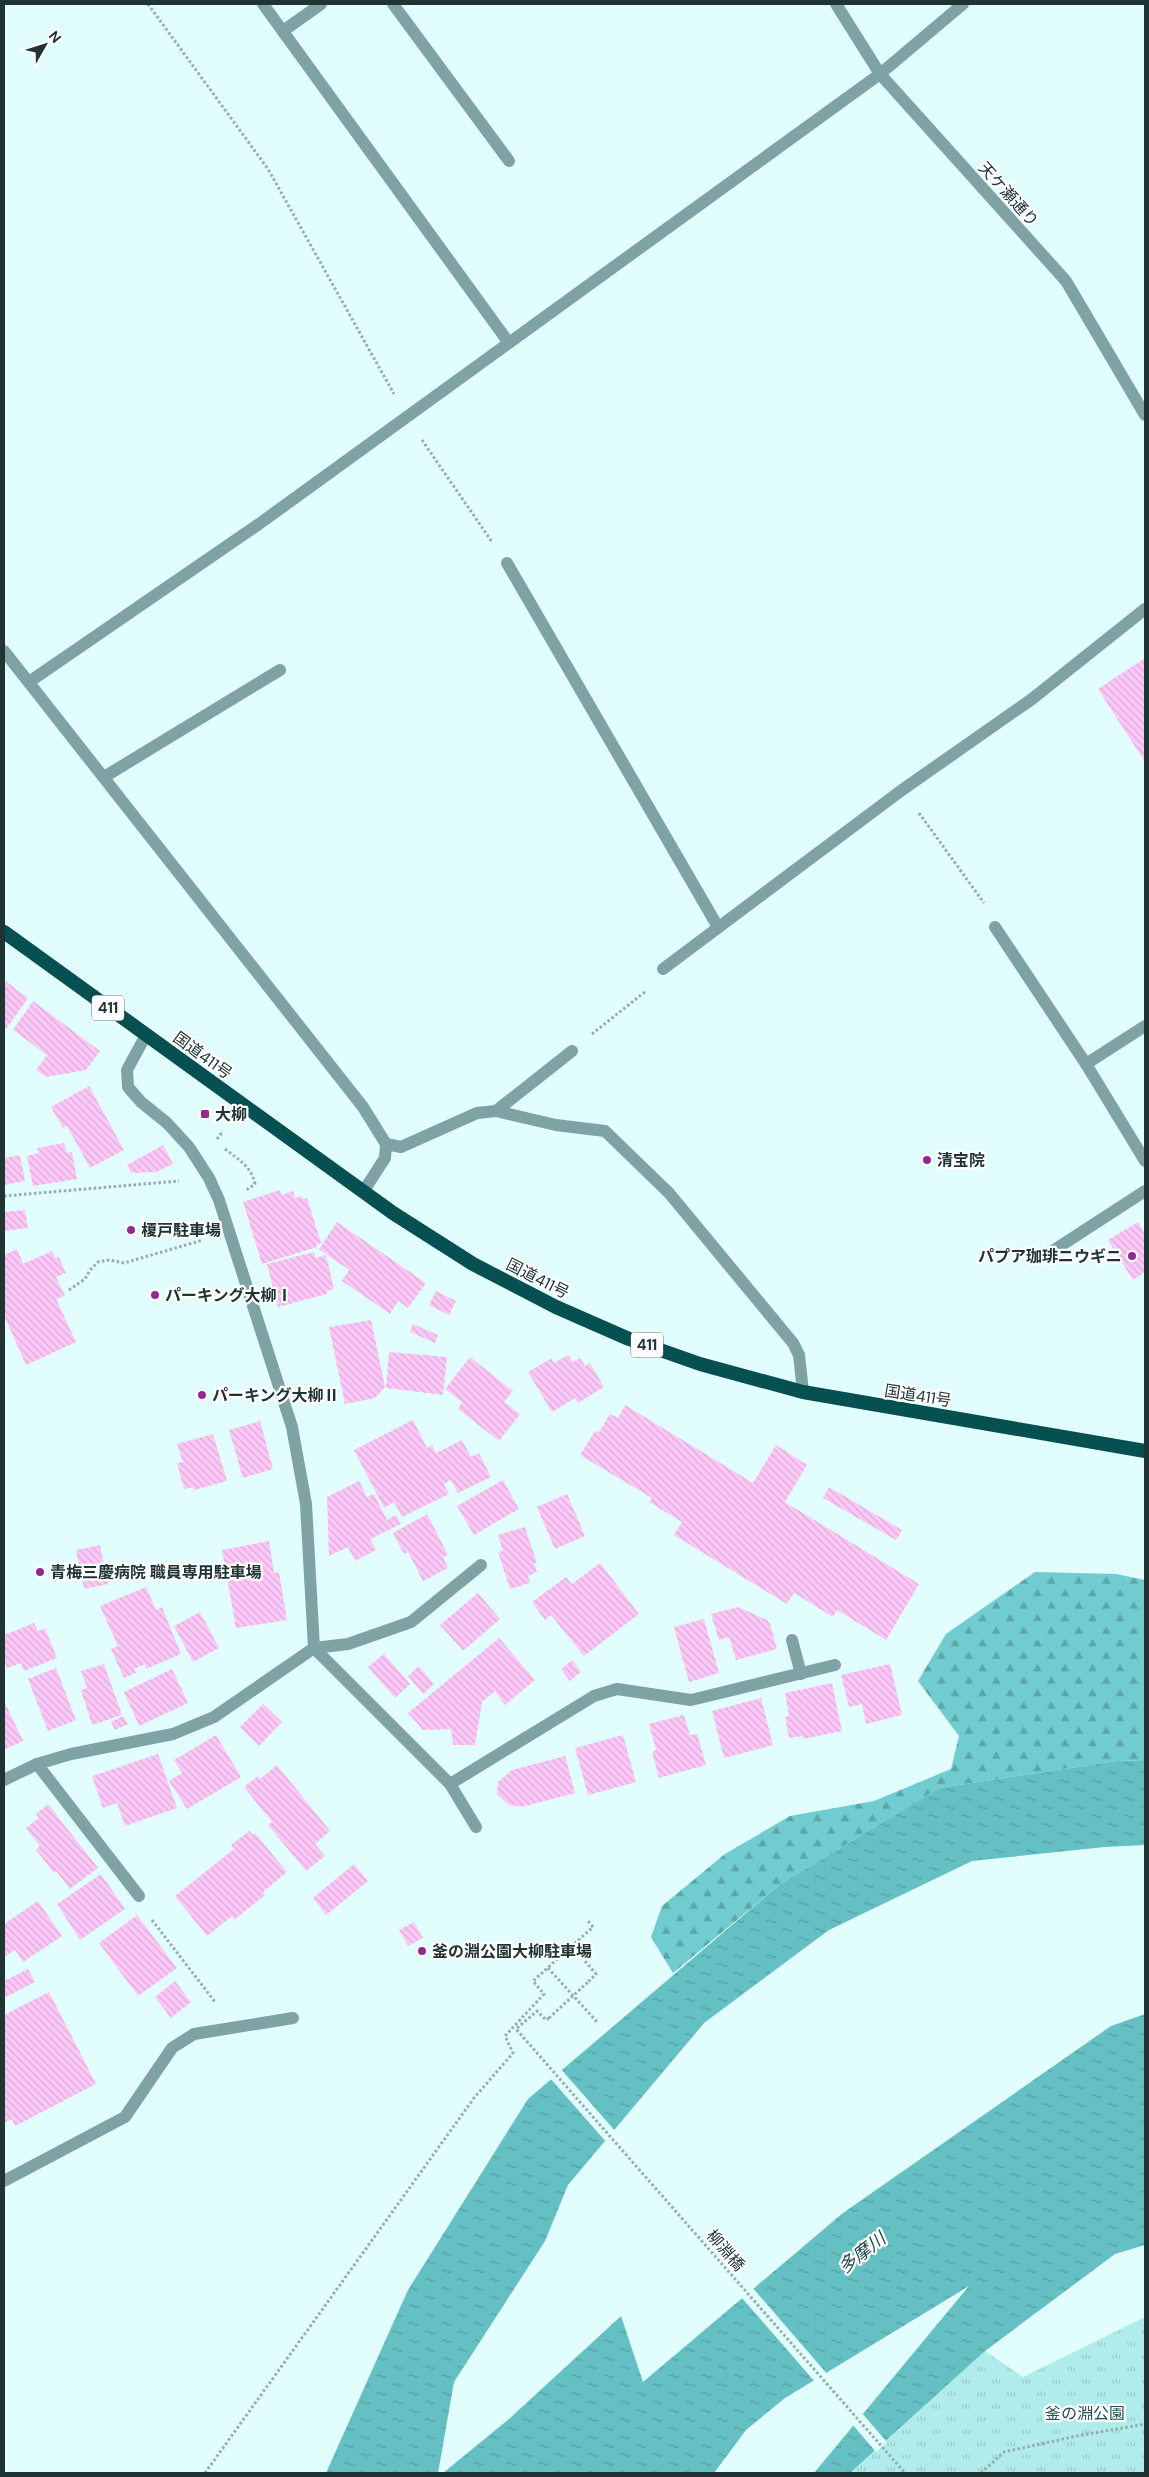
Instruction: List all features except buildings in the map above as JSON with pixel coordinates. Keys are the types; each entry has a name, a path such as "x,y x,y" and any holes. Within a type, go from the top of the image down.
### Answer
{"highway":[{"name":"国道411号","path":"4,932 363,1192 473,1264 556,1307 629,1339 691,1361 804,1392 1145,1451"}],"street":[{"path":"263,4 509,343"},
{"path":"283,32 321,4"},
{"path":"393,4 509,161"},
{"name":"天ケ瀬通り","path":"836,4 880,74 1066,281 1145,415"},
{"path":"29,682 259,524 880,74 963,4"},
{"path":"507,563 718,927"},
{"path":"663,969 902,790 1032,699 1145,609"},
{"path":"4,651 363,1107 386,1144 385,1158 363,1192"},
{"path":"104,777 280,670"},
{"path":"995,927 1086,1064 1145,1161"},
{"path":"1086,1064 1145,1026"},
{"path":"146,1035 127,1070 128,1086 141,1102 167,1123 188,1147 209,1178 230,1232 292,1428 306,1504 314,1648 450,1784 476,1827"},
{"path":"496,1111 572,1051"},
{"path":"386,1144 401,1146 478,1113 496,1111 556,1125 604,1131 669,1193 793,1343 799,1355 804,1392"},
{"path":"1051,1252 1145,1191"},
{"path":"4,1780 37,1764 71,1754 173,1734 214,1717 314,1648 348,1644 410,1622 481,1565"},
{"path":"792,1640 801,1674"},
{"path":"450,1784 594,1696 617,1689 691,1700 835,1665"},
{"path":"37,1764 139,1896"},
{"path":"4,2181 125,2117 172,2048 194,2034 294,2018"}],"path":[{"path":"148,4 268,169 407,417 507,563"},
{"path":"902,790 991,912 995,927"},
{"path":"572,1051 621,1009"},
{"path":"215,1142 223,1131"},
{"path":"4,1196 209,1178"},
{"path":"69,1290 85,1279 98,1262 109,1260 124,1263 230,1232"},
{"path":"139,1896 142,1908 235,2028"},
{"path":"204,2473 474,2098 513,2053 505,2036 544,1994 534,1981 593,1927 588,1921"},
{"name":"柳淵橋","path":"572,1946 596,1974 546,2020 537,2011 516,2029 905,2473"},
{"path":"548,1968 598,2023"},
{"path":"981,2473 1004,2452 1145,2424"}],"green space":[{"path":"1035,1572 1116,1574 1145,1580 1145,1760 1116,1761 939,1788 779,1885 673,1973 651,1937 662,1906 725,1854 790,1816 874,1801 951,1769 959,1736 918,1681 946,1634"},
{"name":"釜の淵公園","path":"1145,2317 1145,2473 850,2473 985,2351 1023,2377"}],"water":[{"path":"1145,1760 1145,1845 1105,1847 972,1861 829,1930 704,2023 568,2185 545,2241 454,2382 438,2473 326,2473 408,2290 528,2099 779,1885 939,1788 1116,1761"},
{"name":"多摩川","path":"1145,2014 1145,2245 1115,2254 985,2351 850,2473 814,2473 969,2286 785,2398 746,2430 714,2473 443,2473 509,2419 621,2316 643,2382 843,2213 1111,2026"}],"pier":[{"path":"560,2068 616,2132 607,2143 549,2077"},
{"path":"752,2287 828,2375 816,2383 741,2297"},
{"path":"861,2412 887,2442 876,2452 852,2424"}],"place":[{"name":"大柳","path":"205,1114"},
{"name":"清宝院","path":"927,1160"},
{"name":"榎戸駐車場","path":"131,1230"},
{"name":"パプア珈琲ニウギニ","path":"1132,1256"},
{"name":"パーキング大柳Ⅰ","path":"155,1295"},
{"name":"パーキング大柳Ⅱ","path":"202,1395"},
{"name":"青梅三慶病院 職員専用駐車場","path":"40,1572"},
{"name":"釜の淵公園大柳駐車場","path":"422,1951"}]}
